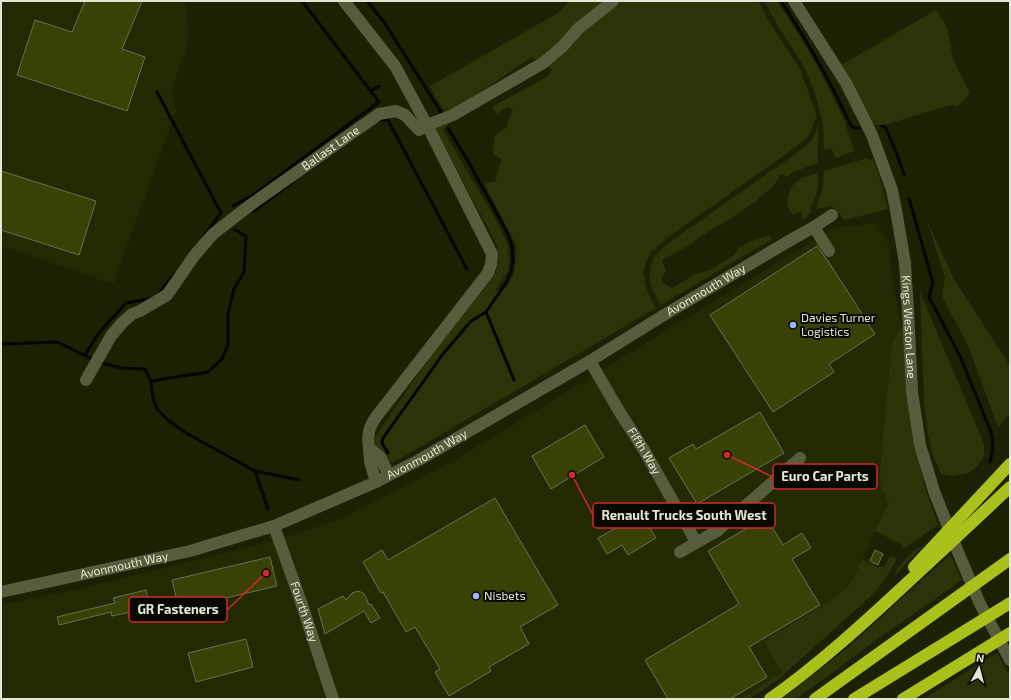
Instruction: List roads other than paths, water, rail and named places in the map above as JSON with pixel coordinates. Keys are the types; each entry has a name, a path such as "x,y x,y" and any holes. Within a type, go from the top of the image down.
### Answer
{"highway":[{"path":"870,618 882,601 1010,464"},
{"path":"770,699 830,653 870,618 1010,487"},
{"path":"815,699 1010,559"},
{"path":"854,699 1010,603"},
{"path":"903,699 1010,633"}],"street":[{"path":"344,1 395,66 427,125 492,254 488,273 371,425 368,434 369,448 371,466 376,482"},
{"name":"Ballast Lane","path":"86,380 111,336 122,323 132,314 167,295 194,256 213,234 249,206 379,114 396,111 405,115 418,130 453,115 543,63 562,47 579,28 613,1"},
{"name":"Kings Weston Lane","path":"794,1 846,83 872,135 892,190 904,263 912,392 920,445 934,491 958,552 980,604 1010,660"},
{"name":"Avonmouth Way","path":"1,592 190,551 274,526 376,482 419,460 590,361 670,311 832,215"},
{"path":"814,227 829,251"},
{"name":"Fifth Way","path":"590,361 644,450 696,542"},
{"path":"369,448 380,457 389,475"},
{"path":"680,552 717,531 800,458"},
{"name":"Fourth Way","path":"274,526 333,699"}],"waterway":[{"path":"233,206 253,195 379,102 302,1"},
{"path":"367,1 384,22 441,112"},
{"path":"781,1 818,62 851,126 859,128"},
{"path":"371,91 379,86"},
{"path":"157,92 221,213 204,236"},
{"path":"378,120 388,120 467,269"},
{"path":"882,126 886,128 904,174"},
{"path":"388,453 382,443 383,438 443,354 471,321 486,312 506,283 511,272 513,260 512,246 508,234 448,128"},
{"path":"254,211 293,182"},
{"path":"909,198 933,283 929,297 960,356 991,432 993,447 990,462"},
{"path":"151,381 208,372 222,359 228,345 228,313 234,289 244,272 246,236 235,230"},
{"path":"159,294 175,273"},
{"path":"85,355 98,334 126,303 153,298"},
{"path":"486,312 514,380"},
{"path":"1,344 57,342 90,358"},
{"path":"102,363 122,368 145,369 151,381 153,398 157,409 169,421 186,433 255,471 268,509"},
{"path":"255,471 299,480"}],"place":[{"name":"Davies Turner Logistics","path":"793,325"},
{"name":"Euro Car Parts","path":"727,455"},
{"name":"Renault Trucks South West","path":"572,475"},
{"name":"GR Fasteners","path":"266,573"},
{"name":"Nisbets","path":"476,596"}]}
